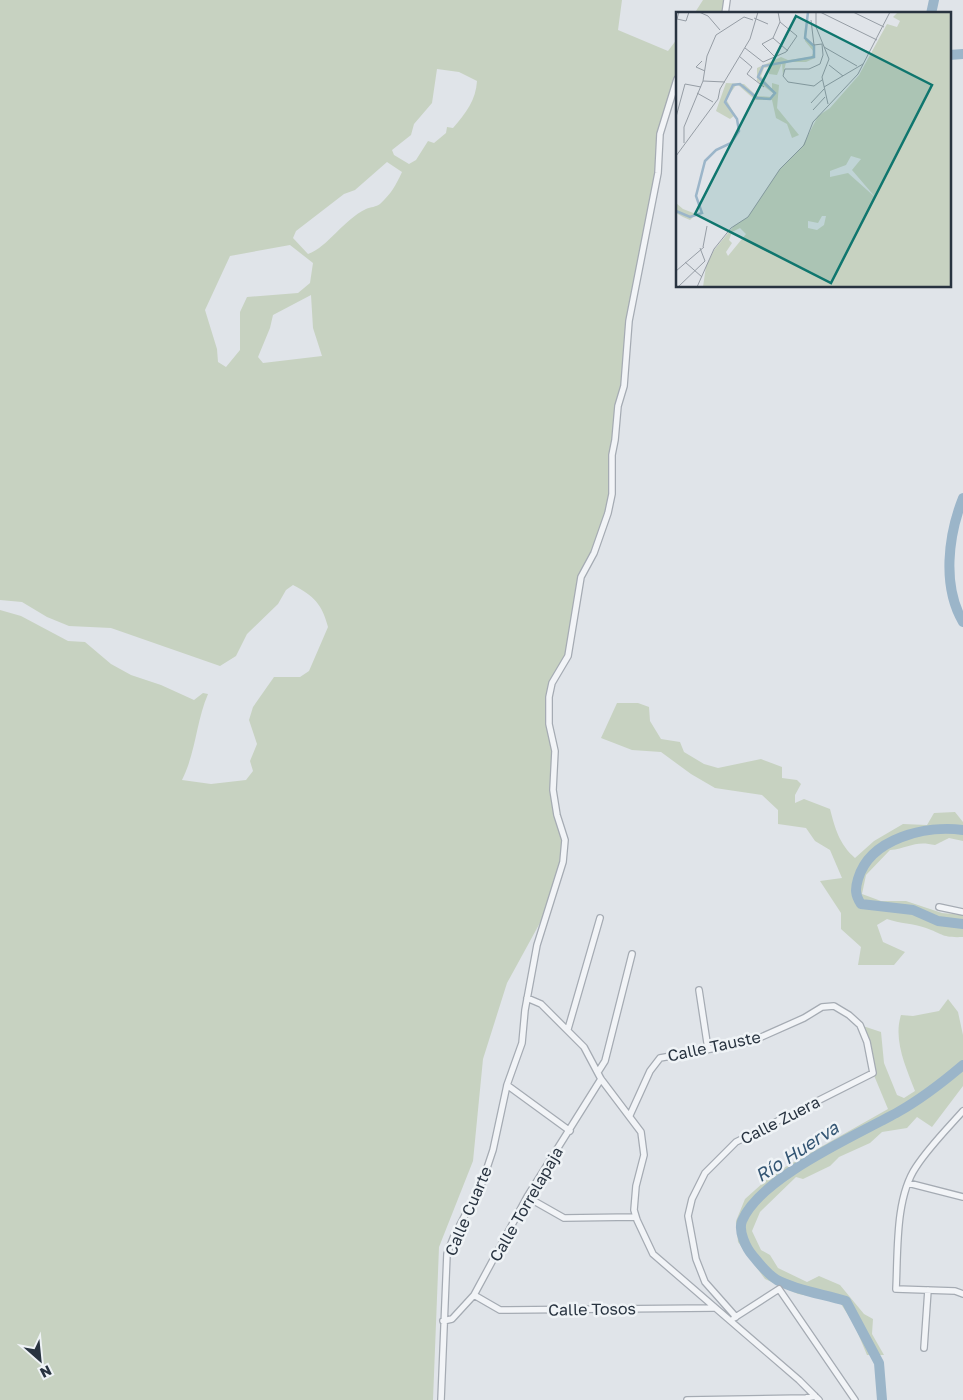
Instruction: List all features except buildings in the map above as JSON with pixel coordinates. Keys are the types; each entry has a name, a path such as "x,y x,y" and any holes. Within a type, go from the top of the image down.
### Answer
{"street":[{"name":"Calle Cuarte","path":"441,1400 447,1254 454,1236 482,1183 492,1150 507,1086 522,1043 527,998 537,946 563,862 566,840 557,815 553,790 555,751 549,724 552,683 568,656 581,577 594,553 608,513 612,494 612,455 618,406 624,386 629,321 658,172 660,134 676,82"},
{"path":"939,907 963,912"},
{"path":"568,1029 600,918"},
{"path":"598,1072 605,1061 632,954"},
{"path":"699,990 708,1048"},
{"path":"527,998 539,1002 568,1029 587,1051 601,1079 641,1132 645,1150 635,1194 635,1217 653,1254 714,1308 733,1319 817,1398"},
{"name":"Calle Tauste","path":"630,1115 650,1071 660,1058 750,1042 804,1018 822,1007 834,1006 850,1015 860,1025 868,1042 873,1073"},
{"name":"Calle Zuera","path":"733,1319 704,1282 696,1259 688,1216 692,1199 706,1172 736,1142 873,1073"},
{"name":"Calle Torrelapaja","path":"443,1321 452,1319 474,1295 527,1197 601,1079"},
{"path":"507,1086 570,1131"},
{"path":"963,1111 915,1168 908,1183 902,1199 896,1289 955,1291 963,1294"},
{"path":"908,1183 963,1197"},
{"path":"527,1197 561,1218 635,1217"},
{"path":"733,1319 779,1289 855,1400"},
{"path":"924,1348 928,1290"},
{"name":"Calle Tosos","path":"474,1295 500,1310 714,1308"},
{"path":"706,1300 706,1308"},
{"path":"688,1400 817,1398"}],"green space":[{"path":"0,0 622,0 618,30 668,51 676,40 676,82 660,134 660,152 629,321 624,386 618,406 612,494 604,525 586,564 568,656 552,683 548,710 555,751 553,790 565,840 553,899 507,983 483,1059 473,1161 439,1247 433,1400 0,1400 0,610 21,616 68,641 85,642 111,664 131,675 161,685 194,700 203,693 208,694 187,769 182,780 211,784 246,780 253,771 250,761 257,744 249,720 253,707 274,677 300,677 309,671 328,627 323,612 312,597 293,585 286,590 278,604 247,634 236,656 220,666 111,628 69,626 47,617 22,602 0,600","holes":["437,69 459,72 477,81 475,94 466,112 453,128 447,127 446,133 434,143 428,141 416,160 409,164 394,155 392,150 411,135 414,124 432,103","387,162 402,172 387,197 380,204 358,214 322,246 308,254 293,238 296,231 344,194 355,190","290,245 313,263 310,283 298,293 247,297 240,312 240,350 226,367 218,362 217,349 205,310 230,256","311,295 313,328 322,356 263,363 258,357 270,328 273,315"]},
{"path":"703,0 727,0 725,12 695,12"},
{"path":"617,703 638,703 649,707 650,721 661,739 680,742 684,752 704,764 718,768 761,759 782,767 782,778 797,780 801,784 795,795 795,803 804,799 830,809 841,841 855,858 874,841 903,824 927,825 934,813 955,812 963,822 963,841 949,838 935,845 922,843 890,850 866,875 862,894 881,901 906,901 942,913 963,915 963,937 947,936 921,926 887,919 877,925 883,942 905,952 894,965 858,965 861,947 841,929 841,913 820,881 842,878 830,850 815,841 806,828 778,824 778,810 762,795 715,788 691,774 661,752 632,750 601,738"},
{"path":"948,999 958,1012 963,1035 963,1086 932,1127 917,1117 907,1128 882,1132 870,1143 839,1157 830,1166 803,1179 796,1177 760,1212 752,1231 761,1250 770,1255 778,1268 807,1282 819,1276 840,1285 864,1314 873,1319 872,1334 884,1355 867,1355 854,1324 839,1301 798,1294 765,1279 738,1242 736,1221 745,1199 773,1174 888,1109 873,1073 860,1025 881,1032 884,1063 897,1095 904,1098 915,1091 900,1044 899,1024 901,1015 913,1016 939,1011"}],"waterway":[{"name":"Río Huerva","path":"931,12 934,0"},
{"name":"Río Huerva","path":"950,55 963,54"},
{"name":"Río Huerva","path":"963,498 954,528 949,561 952,593 956,608 963,622"},
{"name":"Río Huerva","path":"963,830 948,829 917,832 887,844 874,853 864,865 856,889 861,904 913,910 938,921 963,924"},
{"name":"Río Huerva","path":"882,1400 879,1363 846,1301 793,1287 773,1278 748,1249 743,1239 741,1225 752,1205 788,1173 835,1145 907,1107 963,1065"}]}
